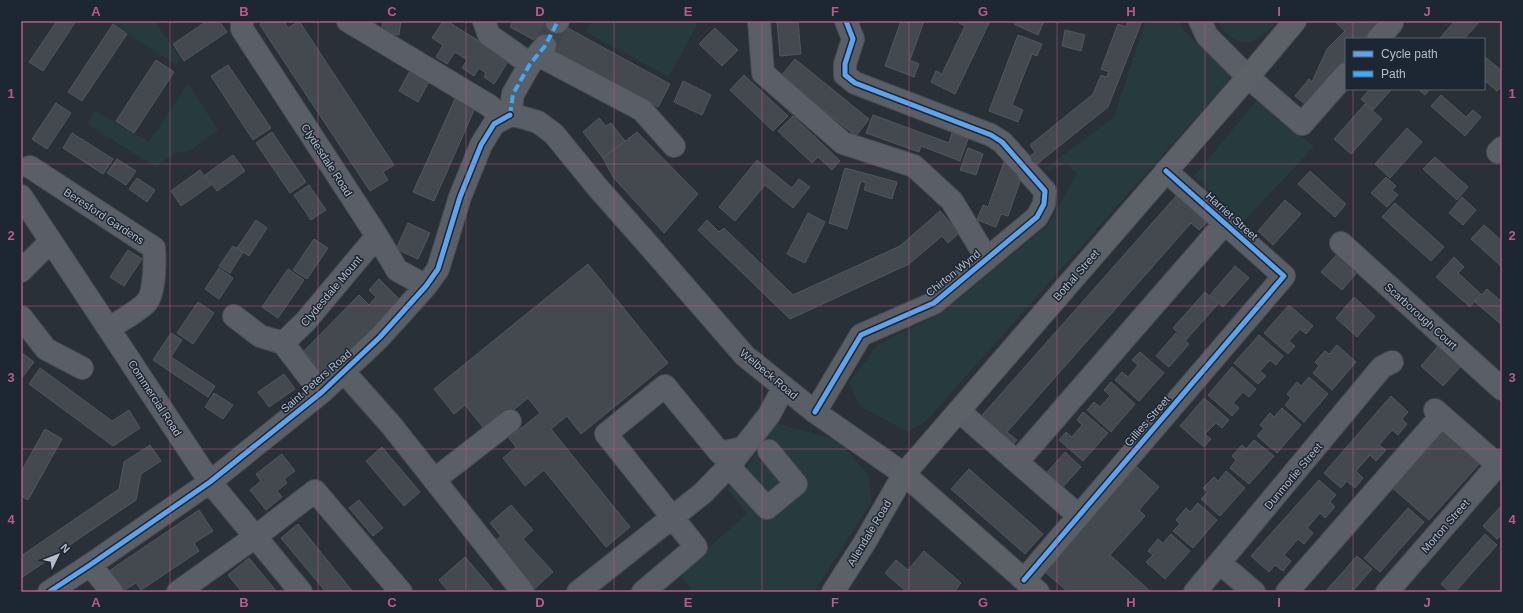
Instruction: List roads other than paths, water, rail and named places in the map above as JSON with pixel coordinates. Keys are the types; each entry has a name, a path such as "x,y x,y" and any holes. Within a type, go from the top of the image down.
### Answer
{"main road":[{"name":"Bothal Street","path":"904,474 1295,21"},
{"name":"Welbeck Road","path":"904,474 1031,586"},
{"name":"Allendale Road","path":"833,592 865,542 904,474"}],"street":[{"name":"Clydesdale Road","path":"242,21 242,29 377,236 397,270 426,286"},
{"path":"348,21 506,117 513,94 537,55"},
{"path":"484,21 490,35 537,55 642,110 674,146"},
{"path":"759,21 763,73 843,143 914,166 952,201 987,259"},
{"name":"Chirton Wynd","path":"815,412 860,335 934,303 1037,217 1044,204 1045,191 1002,142 991,135 855,83 845,75 845,64 853,39 846,21"},
{"path":"1200,21 1207,36 1248,77 1302,124 1345,75"},
{"path":"1379,38 1392,23 1390,21"},
{"name":"Saint Peters Road","path":"49,592 210,482 322,392 380,337 426,286 438,269 460,197 481,145 494,124 506,117"},
{"name":"Welbeck Road","path":"506,117 538,122 554,134 598,188 646,241 745,356 815,412 904,474"},
{"name":"Beresford Gardens","path":"30,167 154,248 156,261 152,287 147,302 110,328"},
{"name":"Harriet Street","path":"1166,171 1284,276"},
{"name":"Commercial Road","path":"21,196 110,328 210,482 301,592"},
{"path":"1017,462 1225,223"},
{"name":"Clydesdale Mount","path":"283,343 305,322 377,236"},
{"path":"21,271 51,242"},
{"name":"Scarborough Court","path":"1341,243 1502,389"},
{"name":"Gillies Street","path":"1031,586 1079,516 1284,276"},
{"path":"234,316 260,336 283,343 308,377"},
{"path":"21,317 46,348 82,368"},
{"name":"Dunmorlie Street","path":"1195,592 1382,367 1392,362"},
{"path":"344,372 391,425 523,592"},
{"path":"643,592 696,547 606,434 666,386 720,453 743,448"},
{"path":"578,592 703,493 730,465 769,415 784,387"},
{"path":"958,411 1079,516"},
{"path":"1287,592 1438,413 1500,463"},
{"path":"434,480 510,421"},
{"path":"730,465 766,508 796,484 769,451"},
{"name":"Morton Street","path":"1387,592 1500,463"},
{"path":"189,589 315,491 401,592"},
{"path":"1220,562 1254,592"},
{"path":"90,565 112,592"}],"tunnel":[{"path":"545,46 557,22"}]}
